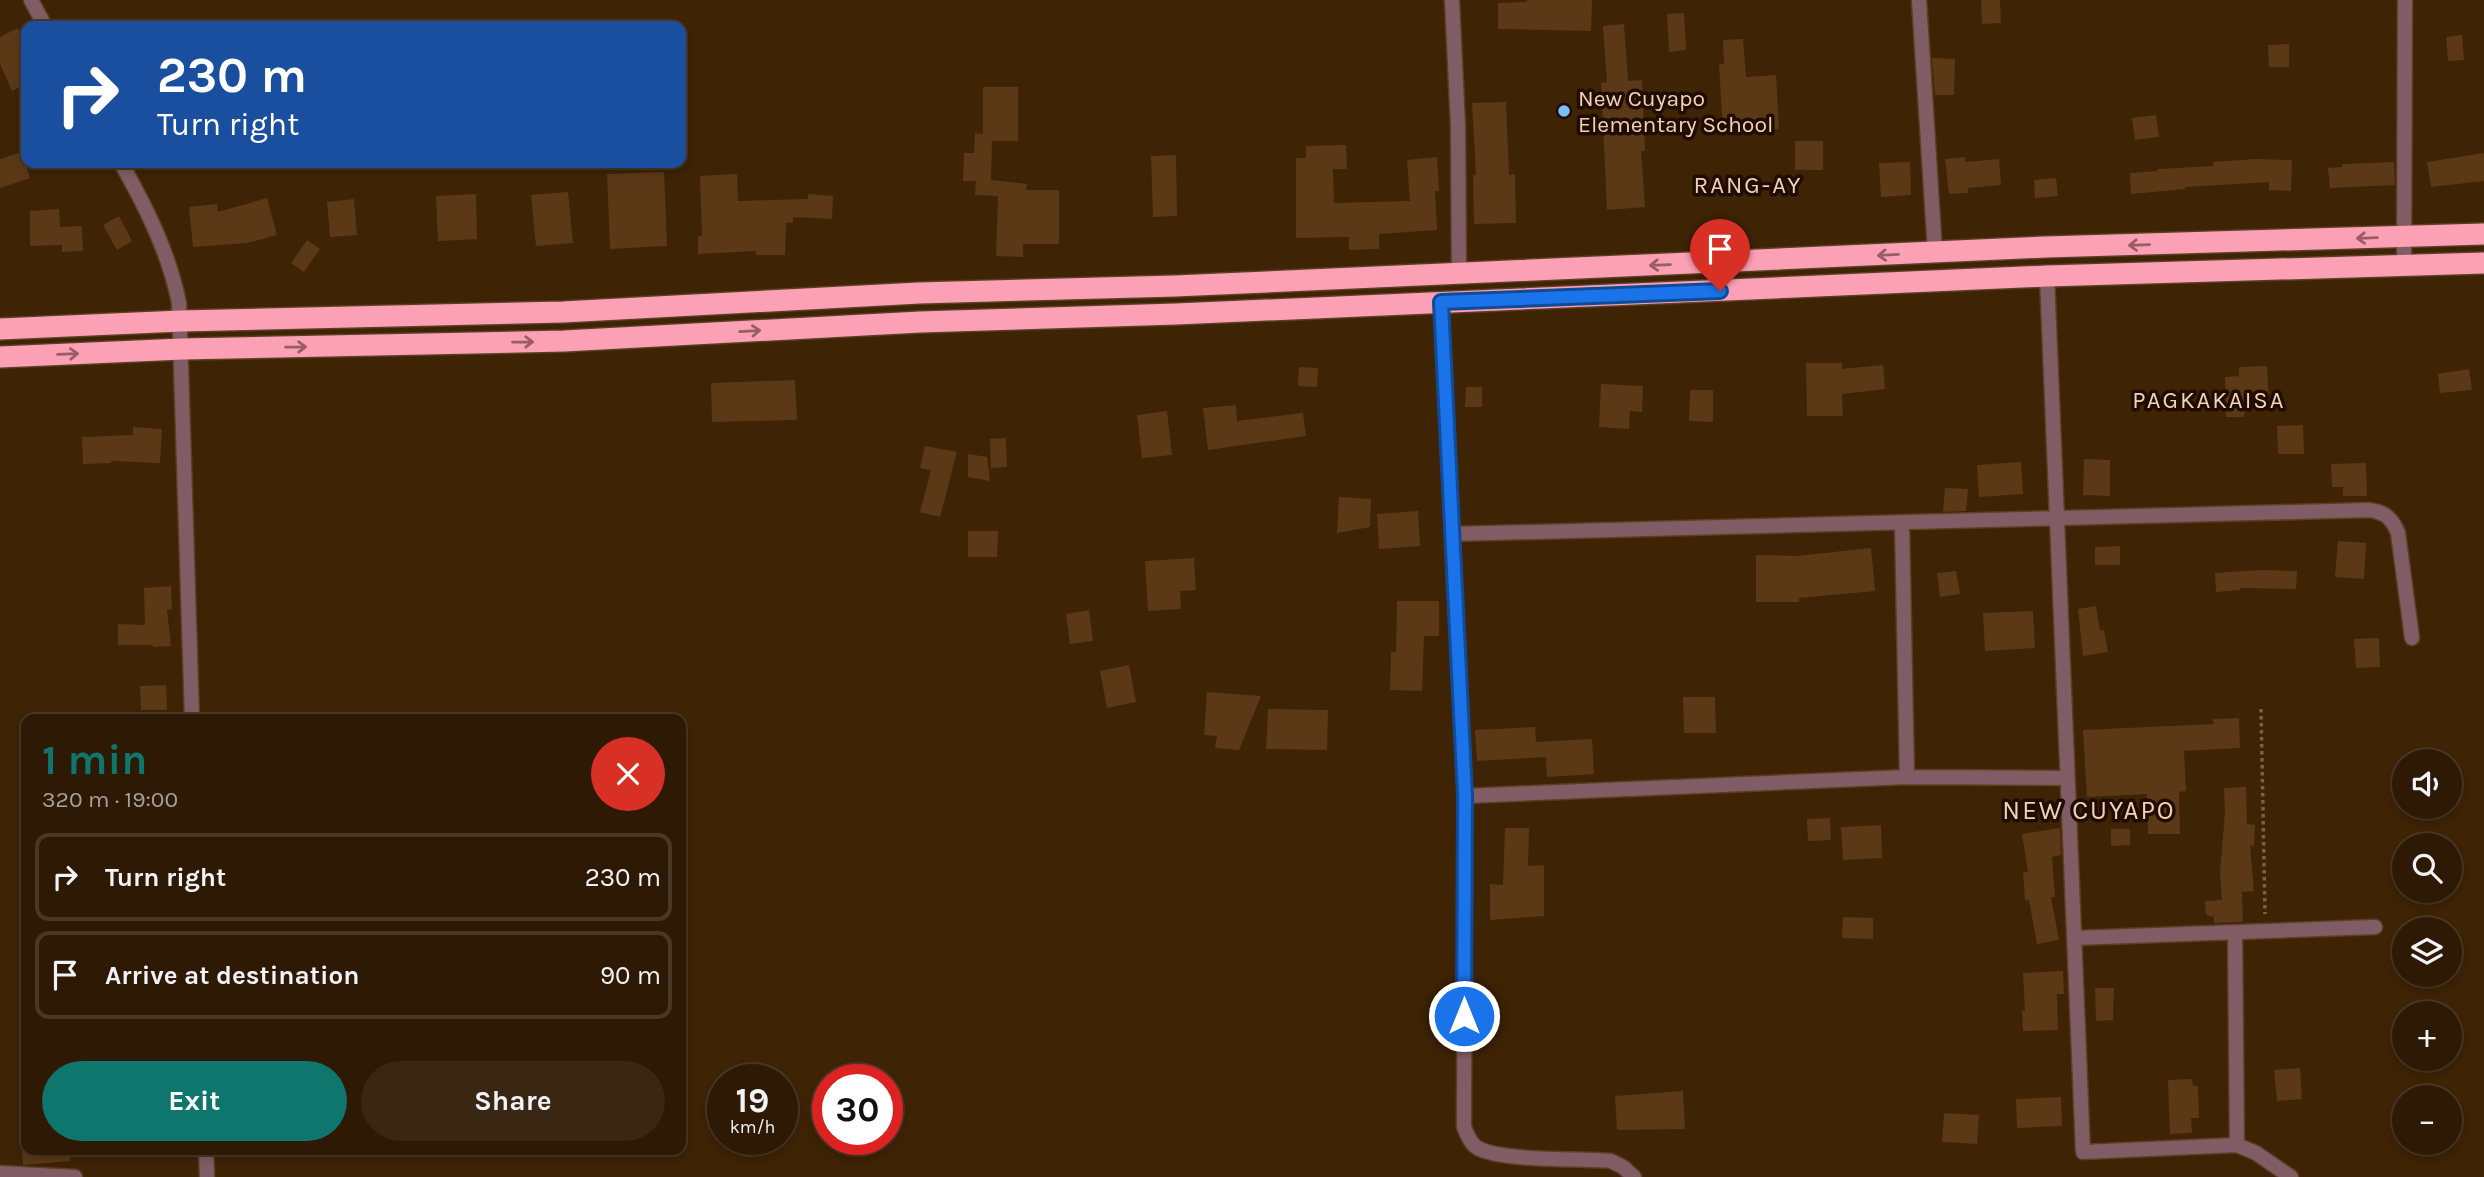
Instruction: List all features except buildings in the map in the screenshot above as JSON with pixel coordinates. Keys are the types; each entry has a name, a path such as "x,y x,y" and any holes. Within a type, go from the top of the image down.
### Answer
{"highway":[{"path":"0,329 181,321 563,312 919,293 1935,252 2484,234"},
{"path":"0,357 182,349 564,341 920,322 2047,276 2484,263"}],"street":[{"path":"31,0 42,21"},
{"path":"1452,0 1458,126 1459,273"},
{"path":"1919,0 1935,252"},
{"path":"2404,266 2405,0"},
{"path":"124,168 173,273 181,321 192,714"},
{"path":"2047,276 2083,1152 2237,1145 2256,1153 2291,1177"},
{"path":"1441,302 1465,796 1464,1127 1475,1146 1483,1150 1524,1156 1611,1161 1634,1177"},
{"path":"1453,534 2335,510 2379,512 2392,519 2398,533 2412,638"},
{"path":"1902,523 1907,778"},
{"path":"1465,796 1907,778 2067,778"},
{"path":"2075,938 2375,927"},
{"path":"2235,933 2237,1145"},
{"path":"206,1155 207,1177"},
{"path":"0,1173 75,1177"}],"path":[{"path":"2261,709 2266,930"}],"place":[{"name":"New Cuyapo Elementary School","path":"1564,111"}],"district":[{"name":"RANG-AY","path":"1748,185"},
{"name":"PAGKAKAISA","path":"2209,400"},
{"name":"NEW CUYAPO","path":"2089,810"}],"route":[{"path":"1464,1016 1465,796 1441,302 1720,291"}]}
